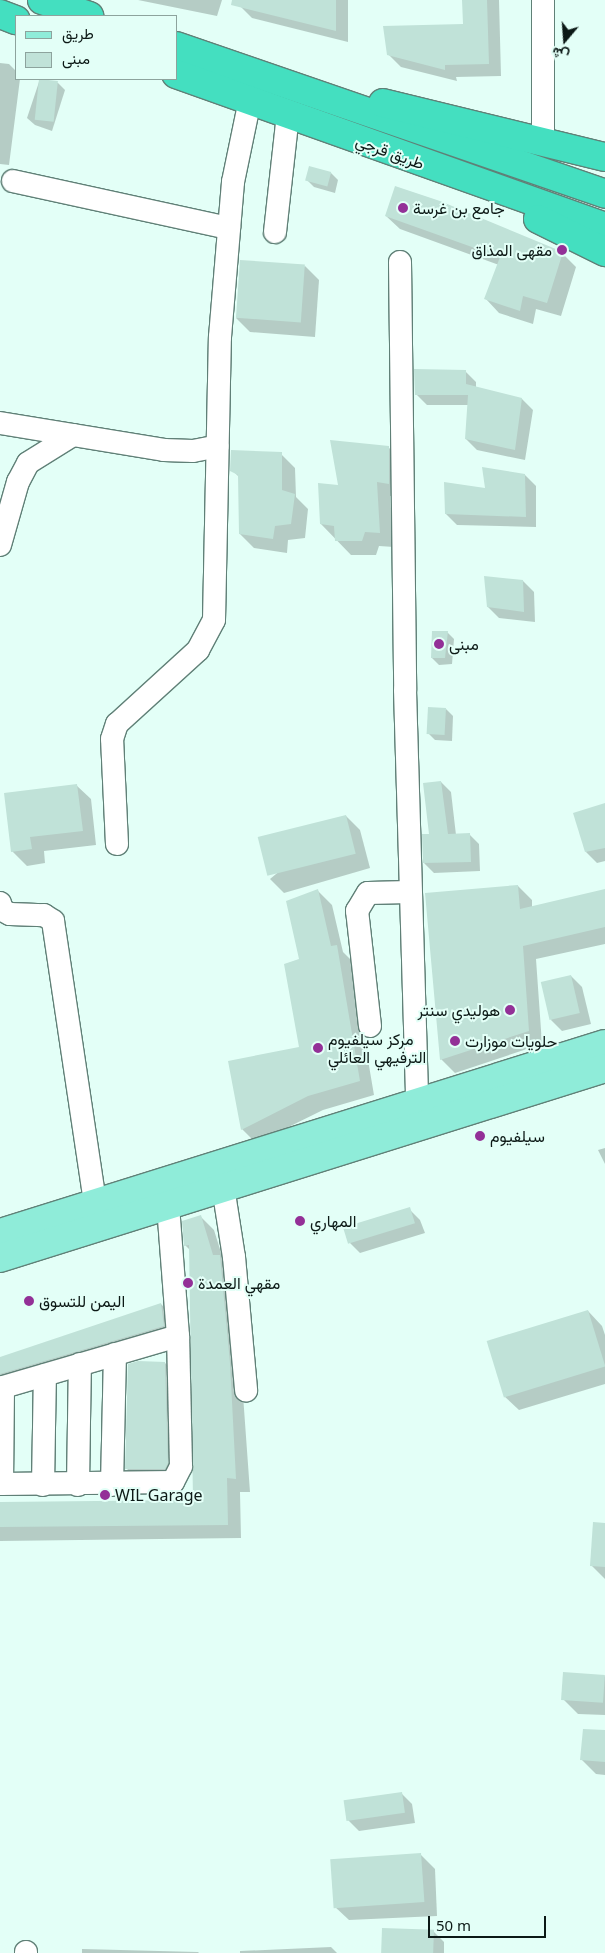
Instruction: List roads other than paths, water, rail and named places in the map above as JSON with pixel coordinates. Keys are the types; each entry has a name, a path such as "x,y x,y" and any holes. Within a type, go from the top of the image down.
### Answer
{"highway":[{"path":"42,0 86,15"},
{"path":"0,14 15,20"},
{"name":"طريق قرجي","path":"178,47 605,194"},
{"name":"طريق قرجي","path":"178,75 443,171 605,227"},
{"path":"294,87 404,106 605,157"},
{"path":"443,171 605,252"}],"main road":[{"path":"0,1233 417,1100 605,1044"},
{"path":"0,1258 605,1068"}],"street":[{"path":"542,0 543,141"},
{"path":"117,844 112,739 117,724 198,650 214,620 220,337 228,228 236,159 250,100"},
{"path":"276,232 288,114"},
{"path":"13,181 228,228"},
{"path":"400,262 409,892 417,1100"},
{"path":"0,423 164,450 193,451 218,446"},
{"path":"0,545 18,482 28,463 74,435"},
{"path":"370,1026 357,911 368,893 409,892"},
{"path":"0,903 2,910 10,914 44,915 54,921 95,1202"},
{"path":"223,1187 238,1293 246,1390"},
{"path":"168,1206 178,1336 179,1475 173,1482 163,1484 1,1484 1,1388 178,1336"},
{"path":"112,1485 115,1354"},
{"path":"78,1485 80,1364"},
{"path":"43,1485 45,1375"}],"place":[{"name":"جامع بن غرسة","path":"403,208"},
{"name":"مقهى المذاق","path":"562,250"},
{"name":"مبنى","path":"439,644"},
{"name":"هوليدي سنتر","path":"510,1010"},
{"name":"حلويات موزارت","path":"455,1041"},
{"name":"مركز سيلفيوم الترفيهي العائلي","path":"318,1048"},
{"name":"سيلفيوم","path":"480,1136"},
{"name":"المهاري","path":"300,1221"},
{"name":"مقهي العمدة","path":"188,1283"},
{"name":"اليمن للتسوق","path":"29,1301"},
{"name":"WIL Garage","path":"105,1495"}]}
